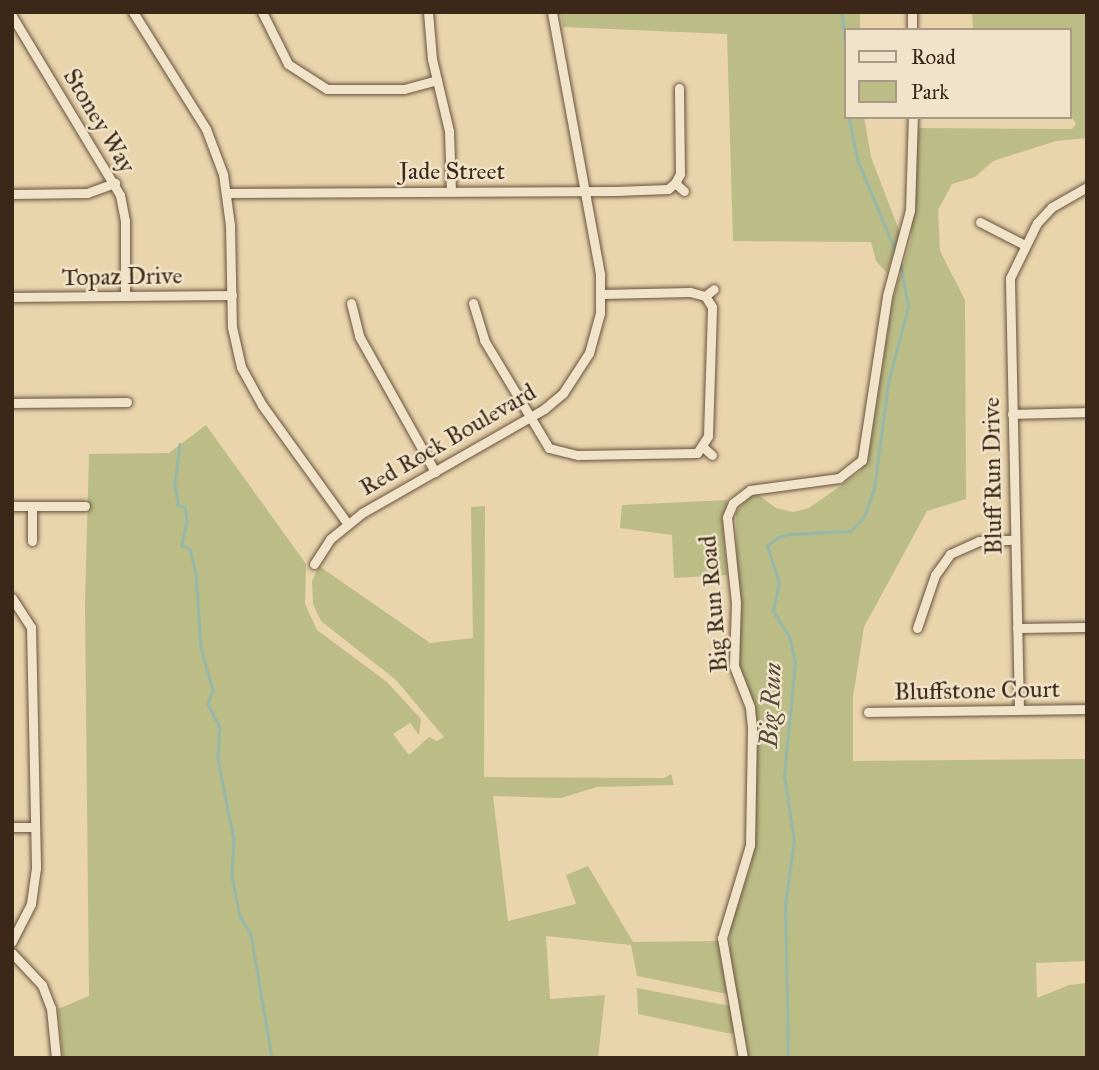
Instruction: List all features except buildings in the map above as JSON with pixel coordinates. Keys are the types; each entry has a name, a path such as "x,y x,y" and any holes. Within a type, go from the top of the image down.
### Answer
{"street":[{"path":"12,17 21,12"},
{"path":"133,12 206,129 227,193 235,348 250,387 347,523"},
{"path":"262,12 288,64 327,89 404,89 437,80"},
{"path":"428,12 437,80 449,131 452,191"},
{"name":"Red Rock Boulevard","path":"314,564 330,539 347,523 528,419 563,393 578,373 597,331 601,294 552,12"},
{"name":"Stoney Way","path":"12,17 115,183 125,221 125,296"},
{"path":"679,88 680,174 675,183 684,191"},
{"name":"Big Run Road","path":"743,1058 722,938 751,838 752,727 750,707 734,666 736,603 727,517 733,503 750,489 839,478 862,460 892,277 904,234 912,189 913,119"},
{"path":"12,194 87,193 115,183"},
{"name":"Jade Street","path":"227,193 584,191 668,189 675,183"},
{"path":"980,222 1023,244 1052,207 1087,187"},
{"name":"Bluff Run Drive","path":"1019,710 1008,295 1023,244"},
{"path":"705,296 714,289"},
{"path":"473,303 484,340 528,419 549,448 563,454 697,453 704,447 708,436 712,307 705,296 690,292 601,294"},
{"name":"Topaz Drive","path":"12,297 232,295"},
{"path":"351,303 359,336 435,472"},
{"path":"12,404 127,402"},
{"path":"1012,414 1087,412"},
{"path":"704,447 712,455"},
{"path":"12,506 85,506"},
{"path":"32,506 32,541"},
{"path":"917,628 935,575 950,554 979,541 1013,540"},
{"path":"12,598 24,610 32,636 35,827 31,904 12,941"},
{"path":"1017,628 1087,626"},
{"name":"Bluffstone Court","path":"868,712 1087,709"},
{"path":"12,827 35,827"},
{"path":"12,953 42,985 51,1008 56,1058"}],"green space":[{"path":"561,12 860,12 860,28 844,28 844,119 864,119 871,157 900,233 887,273 876,261 871,242 733,241 727,34 563,27"},
{"path":"972,12 1087,12 1087,138 1056,141 993,161 975,177 952,184 938,210 940,251 965,300 966,499 927,511 864,627 853,697 853,761 1087,759 1087,961 1036,963 1037,998 1069,985 1087,983 1087,1058 749,1058 730,960 730,928 751,866 756,829 755,707 739,664 736,512 750,496 757,494 776,508 793,512 809,508 860,472 868,459 893,299 911,240 917,128 1072,129 1076,124 1071,116 1071,28 973,28"},
{"path":"206,425 306,564 305,604 317,630 387,682 421,719 419,735 410,723 393,734 409,755 429,737 437,741 444,737 396,680 321,621 313,604 312,581 319,566 430,643 473,638 471,507 485,506 484,777 664,778 671,774 674,785 597,787 561,798 493,796 508,921 576,904 566,875 588,866 633,942 718,941 727,994 637,976 631,945 546,936 550,999 605,995 598,1058 63,1058 58,1009 89,996 85,604 89,454 169,453"},
{"path":"728,500 722,518 727,575 674,578 672,535 620,528 622,505"},
{"path":"637,988 730,1006 735,1029 732,1034 638,1014"}],"waterway":[{"name":"Big Run","path":"842,12 844,33"},
{"name":"Big Run","path":"849,119 858,161 896,252"},
{"name":"Big Run","path":"788,1058 785,904 794,841 784,776 795,662 789,637 773,611 779,583 767,546 778,537 791,534 851,531 864,516 874,489 888,383 908,307 900,262"},
{"path":"180,444 175,483 178,505 185,507 187,521 182,545 190,549 196,573 201,648 213,690 208,704 220,728 218,759 234,840 232,876 240,916 251,934 272,1058"}]}
